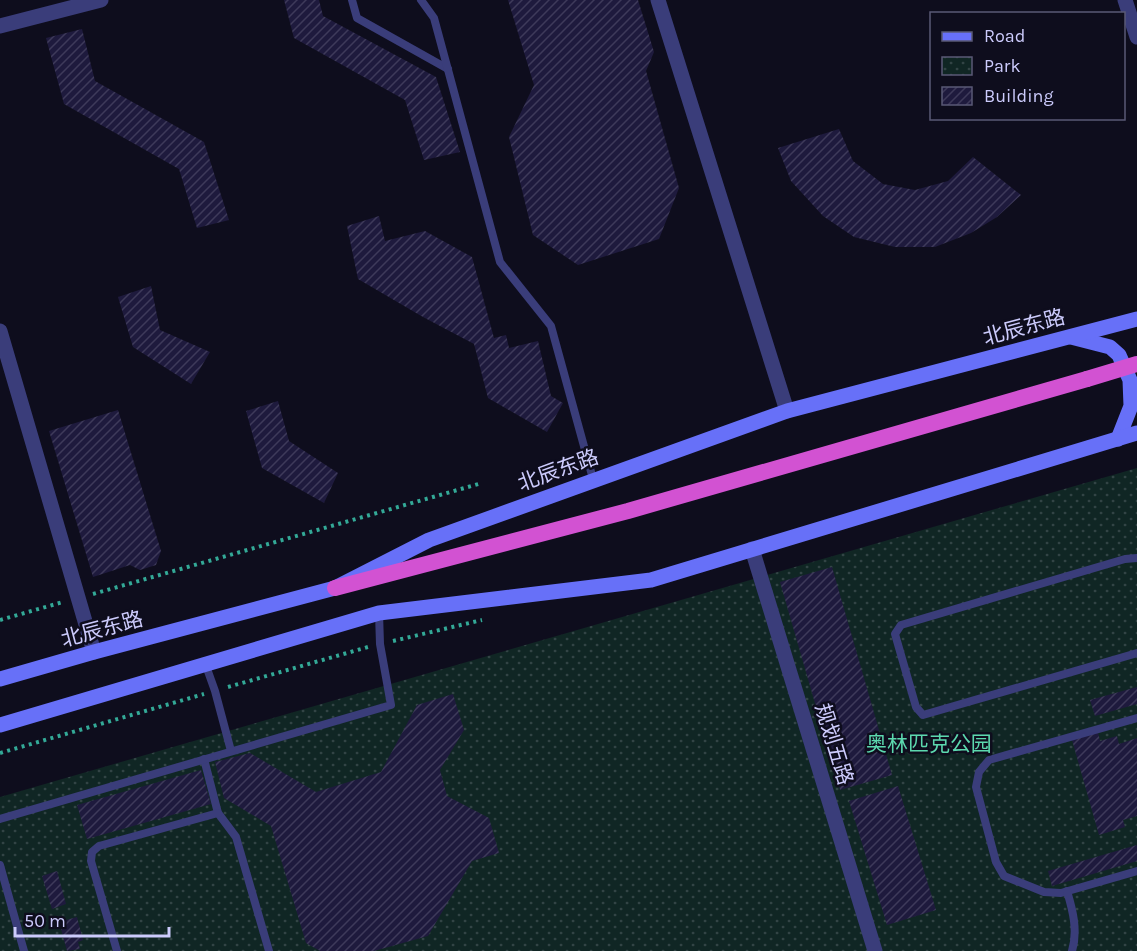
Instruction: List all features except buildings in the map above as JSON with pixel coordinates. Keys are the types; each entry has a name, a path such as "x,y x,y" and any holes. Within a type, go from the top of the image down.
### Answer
{"highway":[{"path":"335,588 628,511 1137,364"}],"main road":[{"name":"北辰东路","path":"0,679 335,588 429,540 787,411 1137,319"},
{"path":"1069,337 1110,347 1119,355 1130,380 1131,406 1118,439"},
{"path":"0,725 379,613 651,580 1137,433"}],"street":[{"path":"0,26 101,0"},
{"path":"658,0 787,411"},
{"path":"1125,0 1137,37"},
{"path":"0,331 94,652"},
{"name":"规划五路","path":"752,549 875,951"}],"lane":[{"path":"352,0 357,18 448,69"},
{"path":"421,0 434,18 500,262 551,326 593,479"},
{"path":"1137,558 1125,559 901,625 895,634 916,707 923,715 1137,653"},
{"path":"0,819 391,705 380,644 379,613"},
{"path":"205,663 231,751"},
{"path":"1137,718 989,760 979,772 976,787 996,862 1005,876 1044,892 1061,893 1137,871"},
{"path":"204,759 218,813 236,837 269,951"},
{"path":"117,951 91,861 92,852 99,846 218,813"},
{"path":"0,865 24,951"},
{"path":"1067,891 1075,917 1075,942 1072,951"}],"path":[{"path":"0,620 482,483"},
{"path":"0,753 380,644 493,617"}],"green space":[{"name":"奥林匹克公园","path":"1137,468 1137,951 0,951 0,797"}]}
